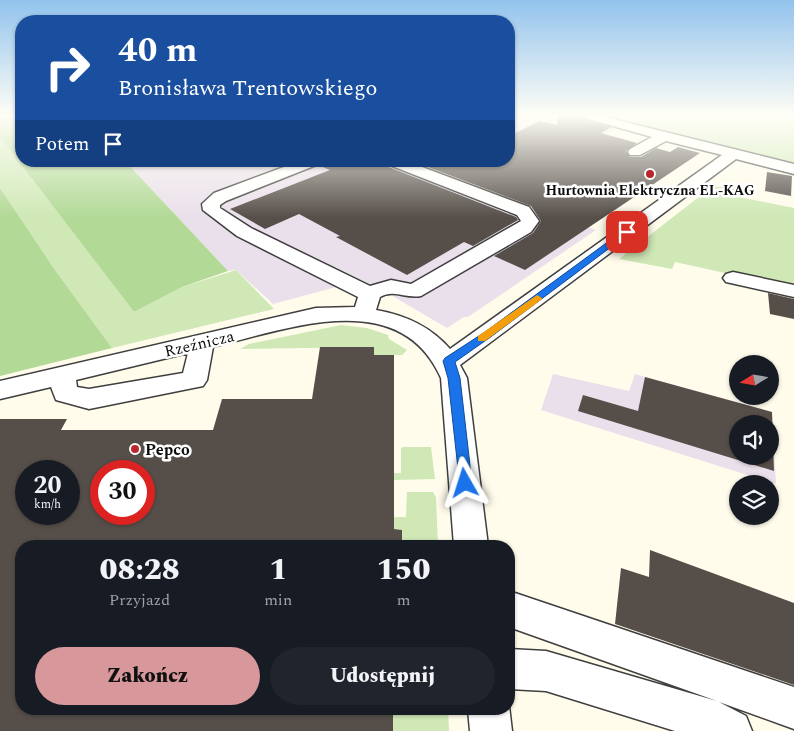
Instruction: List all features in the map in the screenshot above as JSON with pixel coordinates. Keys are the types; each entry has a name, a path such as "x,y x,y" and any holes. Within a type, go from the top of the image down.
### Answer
{"street":[{"path":"635,152 640,149"},
{"path":"714,149 794,169"},
{"path":"470,540 454,378 448,361 489,334 733,154"},
{"path":"298,167 220,196 211,204 212,210 367,304 382,286 393,286 413,291 524,228 530,222 523,211 408,167"},
{"path":"733,278 794,291"},
{"name":"Rzeźnicza","path":"0,390 202,342 337,313 367,304 438,347 448,361"},
{"path":"63,375 65,393 89,399 194,380 202,342"},
{"path":"515,611 794,708"},
{"path":"515,669 546,670 718,723 731,731"},
{"path":"490,715 491,731"}],"shaded area":[{"path":"515,149 578,149 545,167 515,158"},
{"path":"131,167 420,167 501,196 503,195 596,230 468,317 464,317 447,328 389,294 354,278 340,286 273,304 236,270 228,271"},
{"path":"553,374 629,391 635,374 729,400 729,405 747,405 772,412 772,415 729,415 729,465 775,465 776,475 747,475 541,410"}],"green space":[{"path":"0,149 9,149 15,157 15,167 23,167 134,312 182,287 236,270 274,309 112,348 55,270 0,188"},
{"path":"9,149 15,149 15,157"},
{"path":"726,149 794,149 794,167"},
{"path":"23,167 131,167 228,271 182,287 134,312"},
{"path":"713,186 735,189 734,196 794,208 794,288 675,262 672,269 619,259"},
{"path":"0,188 55,270 112,348 0,376"},
{"path":"341,325 367,328 388,335 389,339 407,350 402,355 374,355 374,347 240,349 249,344"},
{"path":"431,447 435,479 394,480 394,473 401,473 401,448"},
{"path":"407,492 433,492 436,497 438,540 402,540 402,530 394,529 394,517 406,517"},
{"path":"393,715 448,715 449,731 393,731"}],"building":[{"path":"515,149 629,149 626,151 630,157 641,157 654,149 670,152 675,149 686,149 700,153 525,270 494,256 533,233 541,221 531,206 428,167 515,167"},
{"path":"322,167 389,167 516,217 518,220 473,246 464,242 407,275 336,237 340,236 299,214 265,229 230,209 330,170"},
{"path":"767,172 792,176 791,196 765,191"},
{"path":"768,293 794,299 794,319 770,314"},
{"path":"320,347 374,347 374,355 394,355 394,529 402,530 402,540 15,540 15,715 393,715 393,731 0,731 0,419 67,419 61,430 213,430 222,399 312,399"},
{"path":"645,377 729,400 729,405 747,405 772,412 772,415 729,415 729,457 578,411 583,395 638,411"},
{"path":"754,465 774,465 774,471"},
{"path":"650,550 794,603 794,685 615,624 621,568 649,577"}],"slow traffic":[{"path":"481,339 537,298"}],"place":[{"name":"Hurtownia Elektryczna EL-KAG","path":"650,174"},
{"name":"Pepco","path":"135,449"}],"route":[{"path":"465,483 454,378 448,361 489,334 627,232"}]}
